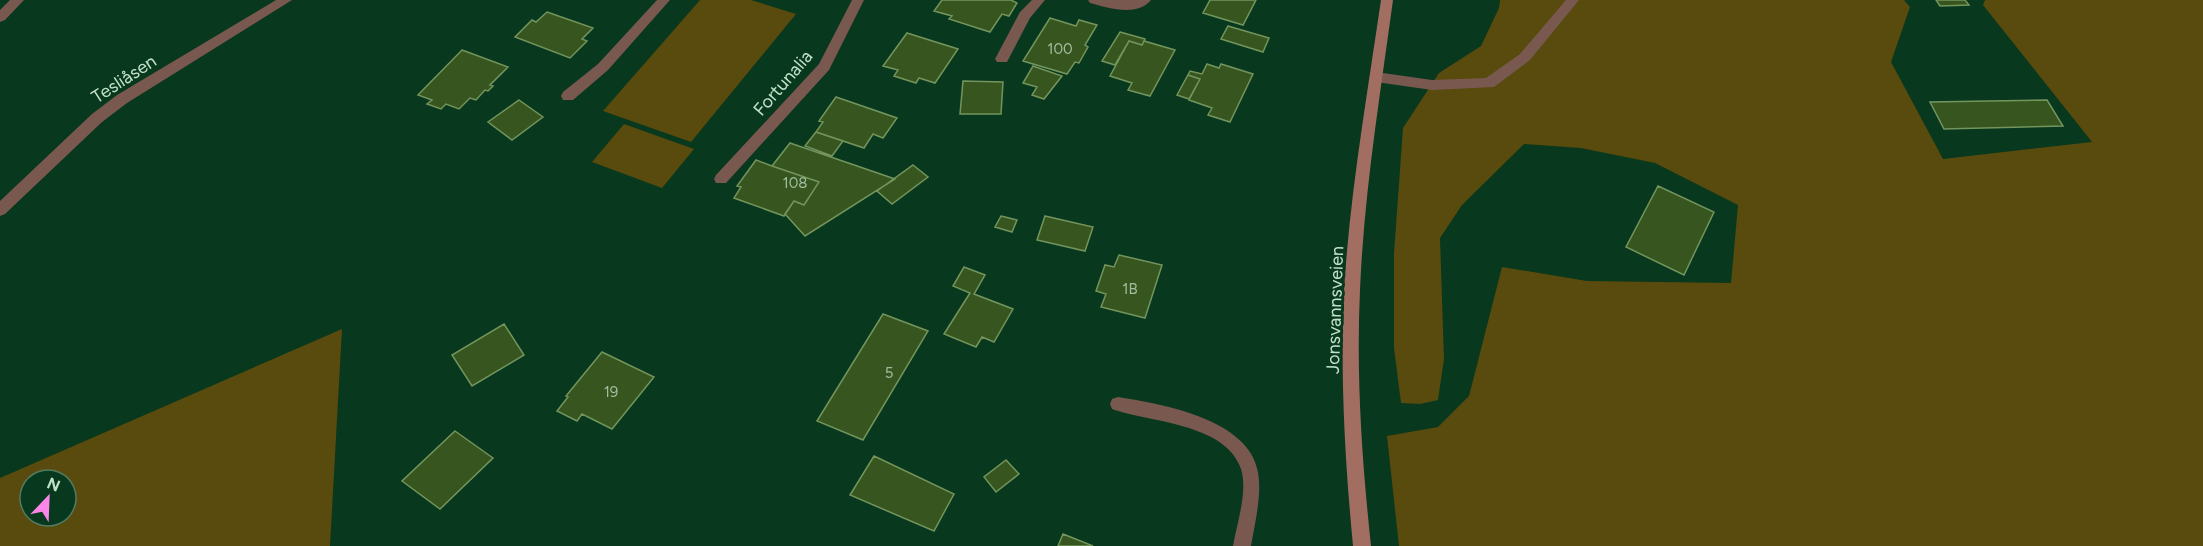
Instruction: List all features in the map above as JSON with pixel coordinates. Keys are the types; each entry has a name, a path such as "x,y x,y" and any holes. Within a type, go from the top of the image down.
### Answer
{"main road":[{"name":"Jonsvannsveien","path":"1362,546 1351,417 1351,329 1359,214 1387,0"}],"street":[{"path":"0,17 18,0"},
{"name":"Tesliåsen","path":"0,210 97,118 122,99 286,0"},
{"path":"568,96 603,67 664,0"},
{"name":"Fortunalia","path":"721,179 824,67 858,0"},
{"path":"1002,59 1025,15 1039,0"},
{"path":"1094,0 1123,7 1133,6 1145,0"},
{"path":"1376,77 1432,86 1489,83 1525,57 1573,0"},
{"path":"1118,404 1148,409 1210,429 1239,448 1250,469 1248,506 1242,546"}],"shaded area":[{"path":"700,0 751,0 796,14 691,142 603,111"},
{"path":"1500,0 1904,0 1910,7 1891,62 1943,159 2092,142 1983,5 1985,0 2203,0 2203,546 1399,546 1387,436 1438,427 1469,396 1502,267 1587,281 1731,283 1738,205 1655,163 1581,148 1524,144 1462,205 1440,238 1444,359 1438,400 1420,404 1401,403 1394,348 1394,253 1403,128 1439,73 1481,46 1499,8"},
{"path":"624,124 694,149 662,188 592,162"},
{"path":"342,329 330,546 0,546 0,478 18,470 18,528 78,528 78,468 23,468"}],"building":[{"path":"942,0 1011,0 1017,3 1009,16 1002,14 990,32 949,19 952,16 934,11"},
{"path":"1210,0 1256,0 1243,25 1203,13"},
{"path":"1936,0 1965,0 1969,5 1940,6"},
{"path":"547,12 593,28 582,39 587,41 570,58 515,37 532,20 536,22"},
{"path":"1050,18 1076,26 1079,20 1097,25 1085,45 1088,47 1079,63 1075,62 1067,74 1023,61"},
{"path":"1228,26 1269,38 1263,52 1221,39"},
{"path":"1120,32 1145,39 1142,45 1129,41 1115,65 1102,61"},
{"path":"907,33 958,49 935,83 919,78 916,83 894,76 898,70 883,66"},
{"path":"1129,41 1142,45 1144,41 1175,50 1150,96 1128,90 1132,83 1110,76"},
{"path":"462,50 508,67 490,85 493,86 488,91 485,90 476,100 470,98 459,109 446,104 441,109 427,104 432,100 418,95"},
{"path":"1207,64 1219,68 1221,64 1253,74 1230,122 1208,115 1212,108 1189,100 1200,79 1188,75 1190,71 1202,74"},
{"path":"1033,66 1062,76 1044,99 1032,95 1037,87 1023,83"},
{"path":"1188,75 1200,79 1189,99 1177,95"},
{"path":"963,81 1003,82 1001,114 960,114"},
{"path":"836,97 897,118 883,138 873,134 864,148 816,132 823,122 819,121"},
{"path":"519,100 543,117 512,140 488,122"},
{"path":"2047,100 2063,126 1944,129 1930,102"},
{"path":"816,132 843,141 832,156 805,146"},
{"path":"790,143 895,179 805,236 785,214 794,201 804,205 819,182 772,166"},
{"path":"756,160 819,182 804,205 794,201 784,216 734,198 741,187 737,186"},
{"path":"913,165 928,177 892,204 877,191"},
{"path":"1658,186 1714,212 1684,275 1626,247"},
{"path":"1001,216 1017,220 1012,232 995,227"},
{"path":"1045,216 1093,227 1085,251 1037,240"},
{"path":"1119,255 1162,265 1145,318 1101,307 1106,294 1096,291 1105,265 1114,267"},
{"path":"964,267 985,275 974,294 1013,309 994,342 982,337 976,347 944,334 970,293 953,286"},
{"path":"883,314 928,331 863,440 817,421"},
{"path":"504,324 524,355 472,386 452,355"},
{"path":"602,352 654,377 612,429 582,414 577,421 557,411 568,397 566,396"},
{"path":"455,431 493,458 440,509 402,481"},
{"path":"874,456 954,494 934,531 850,495"},
{"path":"1006,460 1019,474 996,492 984,477"},
{"path":"1063,534 1093,546 1058,546"}]}
